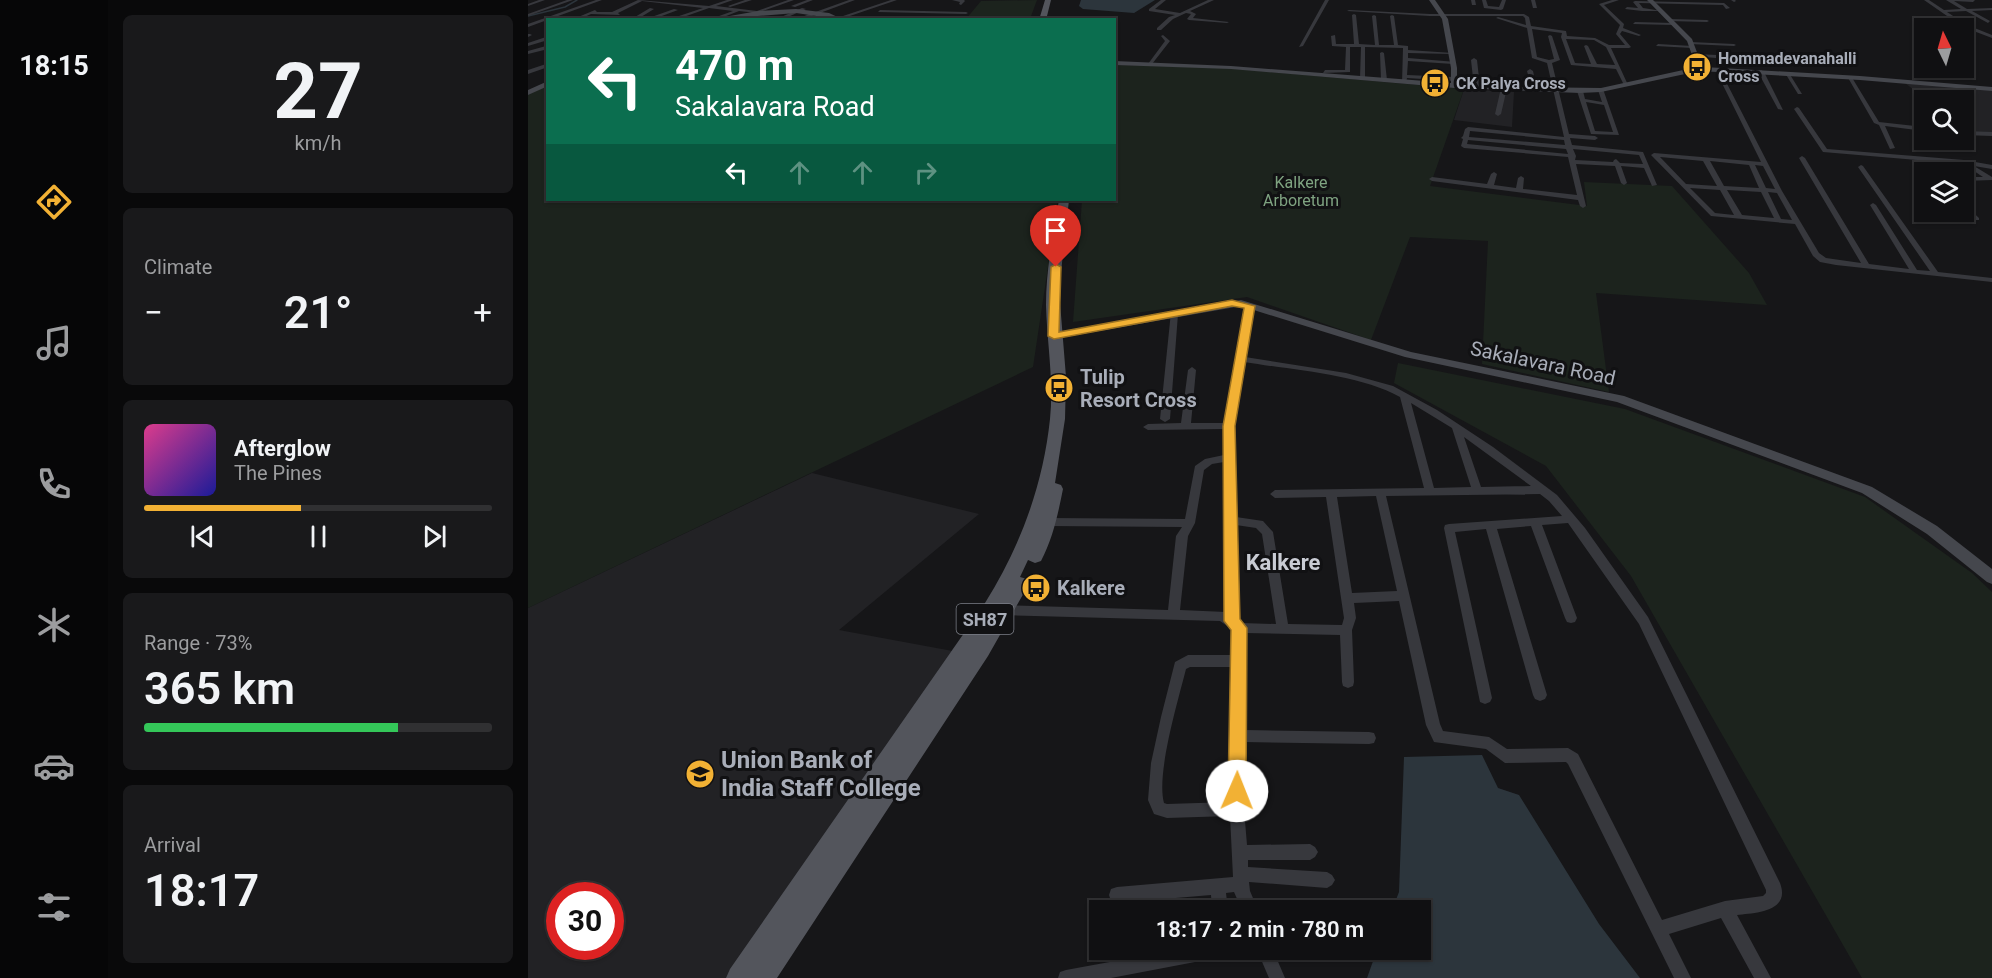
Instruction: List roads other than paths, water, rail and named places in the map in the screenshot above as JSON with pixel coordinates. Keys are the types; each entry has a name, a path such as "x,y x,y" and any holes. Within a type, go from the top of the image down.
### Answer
{"main road":[{"path":"1045,18 1048,0"},
{"path":"1045,18 1053,0"},
{"name":"SH87","path":"762,978 1034,557 1048,522 1068,413 1053,290 1064,201"},
{"name":"SH87","path":"739,978 999,610 1029,542 1045,489 1057,426 1058,336 1071,201"}],"street":[{"path":"528,5 543,0"},
{"path":"528,10 557,0"},
{"path":"528,15 571,0"},
{"path":"528,21 591,0"},
{"path":"560,18 600,0"},
{"path":"622,0 684,3 707,0"},
{"path":"612,14 630,0"},
{"path":"590,17 603,9 619,8 641,0"},
{"path":"675,18 730,0"},
{"path":"695,18 750,0"},
{"path":"761,3 772,0"},
{"path":"739,18 792,0"},
{"path":"775,15 811,0"},
{"path":"795,16 832,0"},
{"path":"814,16 853,0"},
{"path":"650,18 693,2 753,13 814,16 829,15 875,0"},
{"path":"842,18 895,0"},
{"path":"954,0 963,1 964,8"},
{"path":"1164,0 1152,10 1183,13"},
{"path":"1159,29 1171,18 1193,11 1212,0"},
{"path":"1301,46 1327,0"},
{"path":"1432,0 1445,19 1454,80"},
{"path":"1484,0 1485,6 1501,9 1504,0"},
{"path":"1533,0 1535,7"},
{"path":"1565,37 1595,39 1608,46 1629,47 1618,34 1622,26 1601,4 1617,0"},
{"path":"1926,0 1954,18 1978,17"},
{"path":"1948,0 1973,1"},
{"path":"1948,0 1990,22"},
{"path":"576,18 612,14 626,15 652,1"},
{"path":"1627,8 1642,10 1654,5 1667,2 1724,4 1730,8 1672,7 1654,5 1633,1"},
{"path":"1633,1 1642,10"},
{"path":"1667,2 1672,7"},
{"path":"1475,4 1482,15"},
{"path":"906,5 964,8"},
{"path":"1157,5 1222,15"},
{"path":"1654,5 1681,31 1691,45 1702,65 1699,69"},
{"path":"1957,5 1992,8"},
{"path":"936,18 951,8"},
{"path":"875,18 881,13 942,14 964,8"},
{"path":"1944,11 1992,8"},
{"path":"636,18 652,9"},
{"path":"716,18 741,9"},
{"path":"1978,9 1992,16"},
{"path":"1362,78 1360,46 1351,10 1430,15 1440,11 1482,15 1524,15 1527,17 1535,58 1549,62 1557,60 1550,36"},
{"path":"1193,11 1188,18 1227,22"},
{"path":"855,18 870,12"},
{"path":"722,18 753,13"},
{"path":"829,15 836,18"},
{"path":"1489,15 1528,27 1564,32 1565,37 1563,37 1573,64 1616,67"},
{"path":"1374,16 1377,45"},
{"path":"1392,16 1396,45"},
{"path":"1635,23 1707,21"},
{"path":"1974,23 1990,22"},
{"path":"528,32 546,24"},
{"path":"528,32 535,27 546,29"},
{"path":"528,32 546,29"},
{"path":"1620,29 1639,35"},
{"path":"1974,29 1992,37"},
{"path":"1656,30 1681,31"},
{"path":"1150,63 1168,41 1163,36"},
{"path":"1333,36 1334,45"},
{"path":"530,44 546,39"},
{"path":"530,44 546,46"},
{"path":"1325,72 1348,71 1348,45"},
{"path":"1324,46 1396,45 1406,47 1405,65"},
{"path":"1658,45 1734,45"},
{"path":"1586,46 1595,66"},
{"path":"1608,46 1626,84"},
{"path":"528,54 546,47"},
{"path":"1382,53 1384,80"},
{"path":"1116,63 1206,64 1384,80 1405,65 1437,54 1452,57"},
{"path":"1695,55 1739,58"},
{"path":"1556,56 1570,57"},
{"path":"1405,65 1452,57"},
{"path":"528,67 546,59"},
{"path":"1474,60 1477,87"},
{"path":"1443,169 1436,179 1548,194 1582,202 1558,90 1549,62"},
{"path":"537,63 546,65"},
{"path":"1405,65 1443,67"},
{"path":"1405,65 1477,87 1601,90 1699,69 1849,77 1992,89"},
{"path":"1405,65 1454,80"},
{"path":"528,72 546,66"},
{"path":"1717,70 1779,191 1819,257 1829,262 1992,280"},
{"path":"1530,71 1535,89"},
{"path":"1761,72 1781,109"},
{"path":"1787,74 1800,93"},
{"path":"1849,77 1877,123 1914,128"},
{"path":"528,93 546,84"},
{"path":"1498,114 1504,88"},
{"path":"1601,90 1617,134 1568,137 1468,129 1464,138 1464,146 1647,166"},
{"path":"1581,91 1599,150"},
{"path":"1583,100 1606,104"},
{"path":"1797,109 1825,151 1964,162"},
{"path":"1588,118 1611,119"},
{"path":"1882,125 1892,148"},
{"path":"1974,133 1992,134"},
{"path":"1464,138 1641,153 1654,184"},
{"path":"1612,151 1624,183"},
{"path":"1766,164 1654,155 1713,215 1796,222"},
{"path":"1802,158 1866,266"},
{"path":"1705,159 1738,217"},
{"path":"1751,163 1778,220"},
{"path":"1974,164 1992,167"},
{"path":"1861,167 1936,274"},
{"path":"1974,169 1990,180"},
{"path":"1462,183 1465,172"},
{"path":"1490,186 1494,174"},
{"path":"1519,190 1521,178"},
{"path":"1974,179 1990,180"},
{"path":"1548,182 1548,194"},
{"path":"1685,186 1779,191"},
{"path":"1873,206 1915,272"},
{"path":"1974,216 1977,219"},
{"name":"Sakalavara Road","path":"1058,336 1232,303 1250,306 1409,356 1547,382 1656,410 1867,490 1896,506 1967,556 1992,578"},
{"path":"1247,900 1241,879 1237,809 1238,661 1229,520 1228,458 1229,426 1250,306"},
{"path":"1165,419 1174,314"},
{"path":"1240,358 1364,380 1404,395 1456,427 1543,490 1572,519 1644,621 1774,889 1773,897 1766,903 1725,909 1659,929"},
{"path":"1186,426 1192,370"},
{"path":"1404,395 1430,491"},
{"path":"1148,428 1229,426"},
{"path":"1456,427 1477,490"},
{"path":"1173,615 1182,536 1190,523 1198,469 1203,463 1213,459 1228,458"},
{"path":"1275,494 1543,490"},
{"path":"1331,492 1350,618 1346,630 1348,682"},
{"path":"1380,492 1434,725 1439,737 1488,743 1505,756 1568,755 1573,759 1683,978"},
{"path":"1485,698 1448,530 1451,526 1572,519"},
{"path":"1229,520 1259,524 1268,532 1283,630"},
{"path":"1048,522 1190,523"},
{"path":"1535,522 1571,618"},
{"path":"1490,525 1540,695"},
{"path":"1347,598 1405,596"},
{"path":"999,610 1222,616 1235,624 1283,630 1346,630"},
{"path":"1237,809 1167,811 1159,809 1154,800 1161,747 1180,666 1188,661 1238,661"},
{"path":"1238,736 1369,738"},
{"path":"1240,853 1310,852"},
{"path":"1117,895 1218,886 1241,879 1326,880"},
{"path":"1218,886 1219,900"},
{"path":"1725,909 1763,978"},
{"path":"1066,978 1162,960"},
{"path":"1270,960 1277,978"}],"waterway":[{"path":"528,16 565,7 577,0"}],"place":[{"name":"Hommadevanahalli Cross","path":"1697,67"},
{"name":"CK Palya Cross","path":"1435,83"},
{"name":"Tulip Resort Cross","path":"1059,388"},
{"name":"Kalkere","path":"1036,588"},
{"name":"Union Bank of India Staff College","path":"700,774"}],"district":[{"name":"Kalkere","path":"1283,562"}],"park label":[{"name":"Kalkere Arboretum","path":"1301,191"}]}
